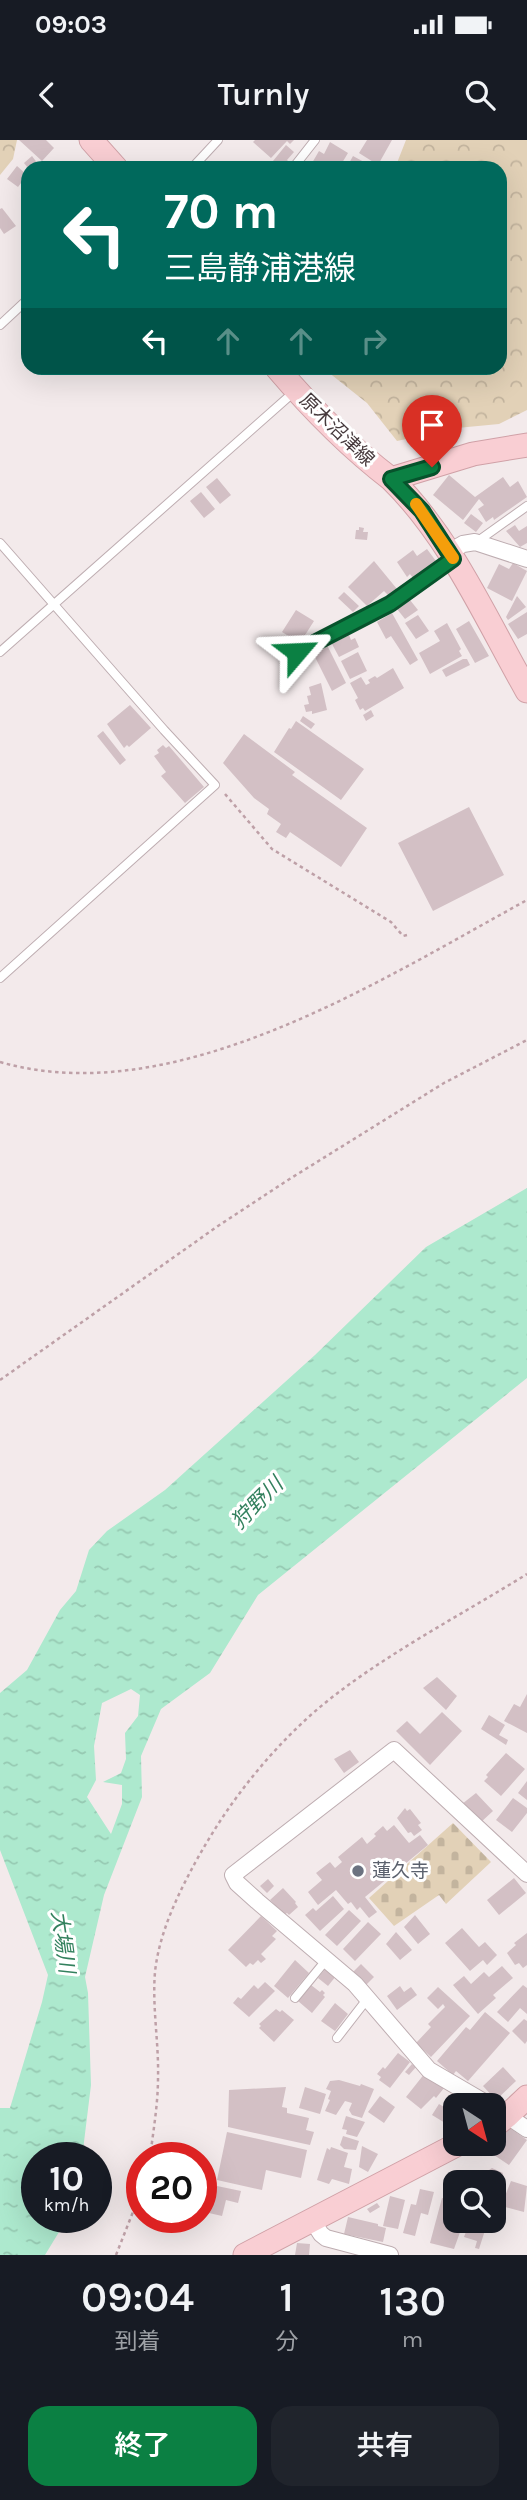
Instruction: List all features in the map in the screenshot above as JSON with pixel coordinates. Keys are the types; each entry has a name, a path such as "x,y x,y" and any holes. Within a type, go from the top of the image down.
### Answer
{"main road":[{"path":"91,140 110,161"},
{"name":"原木沼津線","path":"283,375 364,459 391,479 473,454 527,445"},
{"path":"391,479 422,511 451,555 527,691"},
{"path":"506,2108 527,2096"},
{"path":"246,2255 443,2152"}],"street":[{"path":"451,555 467,543 477,542 527,559"},
{"path":"464,2093 429,2070 368,1998 327,1959 257,1901 233,1875 394,1750 527,1874"},
{"path":"506,2119 527,2129"},
{"path":"312,2220 326,2238 390,2255"}],"lane":[{"path":"198,161 218,140"},
{"path":"298,161 315,140"},
{"path":"0,325 21,306"},
{"path":"0,652 296,390"},
{"path":"477,542 527,506"},
{"path":"0,542 215,785 0,978"},
{"path":"297,652 390,604 451,555"},
{"path":"295,1998 327,1959"},
{"path":"337,2038 368,1998"}],"path":[{"path":"215,785 272,849 390,922 403,936 407,935"},
{"path":"0,1062 35,1070 105,1071 145,1067 209,1052 257,1036 355,994 527,900"},
{"path":"0,1380 218,1226 288,1180 444,1083 527,1040"},
{"path":"152,2142 158,2079 155,1972 168,1919 212,1831 257,1771 314,1712 393,1656 527,1574"},
{"path":"116,2255 126,2230"}],"green space":[{"path":"0,140 17,140 13,159 0,175"},
{"path":"406,140 527,140 527,410 499,424 457,428 397,441 367,403 332,375 507,375 507,161 398,161"},
{"path":"453,1823 491,1862 446,1904 439,1895 394,1926 369,1898"}],"water":[{"path":"527,1188 527,1378 258,1595 210,1673 161,1709 141,1756 142,1797 104,1895 85,1977 88,1993 91,2085 84,2142 21,2142 21,2233 58,2233 45,2255 0,2255 0,2108 10,2108 48,1975 0,1850 0,1693 27,1670 60,1610 76,1591 89,1550 107,1531 165,1490 315,1355 426,1247","holes":["131,1689 140,1695 138,1716 125,1733 126,1759 121,1773 103,1782 122,1785 122,1804 111,1834 87,1797 96,1780 94,1746 102,1703"]}],"building":[{"path":"19,140 46,140 54,148 42,161"},
{"path":"294,140 290,144 287,141 271,158 253,142"},
{"path":"367,140 392,140 380,161 372,161 359,153"},
{"path":"330,142 348,153 343,161 313,161 319,151 324,154"},
{"path":"286,145 294,152 288,161 273,161"},
{"path":"17,166 21,170 21,183 18,187 7,179"},
{"path":"2,208 16,226 4,234 0,228"},
{"path":"449,475 475,497 503,477 510,487 518,481 527,497 494,520 493,517 486,522 478,509 484,505 479,499 463,520 433,495"},
{"path":"217,478 231,495 220,504 206,487"},
{"path":"201,492 215,509 204,518 190,501"},
{"path":"471,514 483,523 476,532 464,523"},
{"path":"515,525 519,531 527,526 527,543 520,547 506,531"},
{"path":"359,527 364,528 363,532 368,532 367,540 355,539"},
{"path":"427,549 436,561 413,578 410,574 407,577 397,562 413,550 417,556"},
{"path":"374,561 397,589 389,596 384,591 367,606 348,587"},
{"path":"513,563 527,571 512,601 487,588 499,564 509,569"},
{"path":"344,592 359,606 353,612 338,598"},
{"path":"517,596 526,607 508,620 506,617"},
{"path":"410,600 418,610 405,619 397,609"},
{"path":"296,610 314,621 300,643 282,632"},
{"path":"527,612 527,634 518,639 508,624"},
{"path":"392,613 418,660 410,665 391,636 386,639 377,622"},
{"path":"418,615 429,631 416,639 405,623"},
{"path":"469,621 489,656 475,663 456,629"},
{"path":"447,623 462,656 430,674 419,653 440,641 434,631"},
{"path":"349,635 351,640 355,638 359,647 339,657 332,644"},
{"path":"327,645 346,683 332,691 313,653"},
{"path":"358,652 367,671 350,679 341,661"},
{"path":"467,659 470,665 446,677 442,670"},
{"path":"393,668 404,688 365,711 363,708 360,710 355,700 358,698 350,683 361,677 366,685 370,683 368,680"},
{"path":"321,683 327,710 312,714 312,711 306,712 304,705 309,704 307,696 311,695 309,687"},
{"path":"130,705 151,728 129,747 127,745 124,748 107,724"},
{"path":"371,710 374,716 366,721 363,715"},
{"path":"303,716 315,724 311,729 300,721"},
{"path":"296,721 364,769 341,800 274,752"},
{"path":"103,731 126,760 120,765 97,736"},
{"path":"244,734 295,772 292,775 367,828 341,867 290,832 286,838 276,832 281,824 267,814 269,809 254,798 223,763"},
{"path":"163,745 166,748 169,746 204,787 185,803 161,776 166,772 154,756"},
{"path":"469,807 504,875 433,911 398,843"},
{"path":"437,1677 457,1696 446,1710 423,1688"},
{"path":"527,1694 527,1733 504,1721 514,1704 520,1707"},
{"path":"442,1712 462,1731 430,1765 396,1731 407,1721 420,1734"},
{"path":"489,1715 505,1725 499,1735 508,1740 506,1745 481,1729"},
{"path":"350,1750 359,1762 344,1773 334,1759"},
{"path":"506,1753 525,1769 501,1796 484,1781 488,1777 486,1775"},
{"path":"527,1781 527,1800 518,1793"},
{"path":"476,1793 493,1811 480,1823 462,1804"},
{"path":"513,1798 527,1808 527,1813 512,1832 496,1820"},
{"path":"405,1808 407,1811 410,1809 421,1823 418,1825 422,1830 414,1836 411,1832 408,1833 397,1818"},
{"name":"蓮久寺","path":"394,1825 409,1843 420,1835 428,1845 365,1897 377,1912 369,1918 360,1907 357,1910 351,1902 348,1904 336,1890 318,1905 308,1892 322,1880 316,1873 330,1862 335,1868 342,1862 338,1857 362,1837 367,1844 383,1826 387,1831"},
{"path":"514,1878 526,1893 499,1915 487,1900"},
{"path":"268,1879 274,1886 267,1893 260,1886"},
{"path":"283,1888 298,1907 289,1915 284,1915 270,1900"},
{"path":"333,1896 344,1909 320,1931 305,1915 313,1908 316,1911"},
{"path":"349,1910 361,1921 337,1946 325,1935"},
{"path":"415,1915 430,1934 418,1944 404,1927"},
{"path":"261,1916 277,1931 272,1936 276,1939 261,1954 266,1959 261,1963 258,1960 253,1965 250,1963 246,1967 228,1950"},
{"path":"368,1922 381,1934 355,1961 343,1949"},
{"path":"462,1928 479,1947 485,1942 497,1955 487,1965 483,1960 470,1971 445,1943"},
{"path":"396,1932 412,1950 400,1960 386,1944"},
{"path":"527,1933 527,1965 523,1968 519,1963 515,1965 507,1953 516,1945 514,1943"},
{"path":"295,1960 309,1973 288,1998 274,1986"},
{"path":"361,1964 374,1977 366,1985 353,1972"},
{"path":"502,1966 513,1978 493,1995 496,1998 478,2014 453,1985 464,1976 471,1984 484,1972 489,1977"},
{"path":"326,1968 336,1976 328,1986 318,1978"},
{"path":"265,1982 275,1991 249,2017 233,2003 238,1997 241,1999 254,1985 258,1989"},
{"path":"311,1985 325,1993 325,1997 312,2013 298,2001"},
{"path":"523,1985 527,1988 527,2014 520,2008 508,2022 497,2012"},
{"path":"400,1986 404,1992 411,1987 417,1995 397,2010 387,1996"},
{"path":"438,1987 470,2016 431,2057 416,2043 431,2027 428,2024 445,2007 443,2004 438,2009 427,1998"},
{"path":"335,2003 348,2014 335,2031 321,2021"},
{"path":"276,2009 280,2012 282,2010 294,2020 274,2042 259,2028 259,2024"},
{"path":"485,2012 510,2033 468,2081 456,2071 453,2075 437,2061 466,2027 470,2030"},
{"path":"524,2019 527,2021 525,2044 512,2031"},
{"path":"398,2053 410,2062 390,2088 379,2080 381,2077 377,2074 383,2067 385,2069"},
{"path":"412,2064 416,2067 409,2075 405,2072"},
{"path":"503,2067 516,2081 503,2093 490,2093 483,2086"},
{"path":"425,2073 444,2088 421,2109 406,2097"},
{"path":"339,2080 374,2089 362,2118 352,2115 349,2110 352,2103 345,2101 336,2115 325,2111 331,2091 326,2089 330,2081"},
{"path":"286,2087 282,2107 287,2108 287,2113 309,2118 306,2130 314,2132 310,2145 228,2127 229,2090"},
{"path":"305,2087 326,2094 320,2114 299,2108"},
{"path":"380,2096 395,2107 384,2123 368,2112"},
{"path":"439,2104 443,2106 443,2122 432,2115"},
{"path":"346,2116 365,2122 357,2137 346,2134 347,2130 342,2129"},
{"path":"508,2127 527,2140 509,2165 496,2156 506,2156"},
{"path":"227,2132 307,2150 301,2178 266,2170 262,2190 217,2180"},
{"path":"343,2136 359,2141 356,2150 344,2149 340,2145"},
{"path":"362,2146 378,2154 368,2172 359,2167"},
{"path":"331,2147 348,2153 344,2167 352,2169 349,2184 332,2179 329,2184 317,2180 327,2148 330,2150"},
{"path":"511,2181 527,2186 524,2212 506,2207 506,2194"},
{"path":"217,2186 241,2191 238,2203 226,2200 222,2216 217,2215"},
{"path":"420,2189 434,2192 428,2215 421,2213 415,2236 403,2233 411,2204 416,2205"},
{"path":"390,2196 405,2200 398,2229 383,2226"},
{"path":"443,2198 443,2233 460,2233 454,2249 430,2243"},
{"path":"377,2203 380,2207 370,2213 367,2209"},
{"path":"348,2217 386,2228 383,2242 344,2234"},
{"path":"466,2233 484,2233 479,2249 475,2248 477,2241 464,2237"},
{"path":"297,2243 310,2244 309,2255 295,2255"}],"slow traffic":[{"path":"416,504 453,558"}],"place":[{"name":"蓮久寺","path":"358,1871"}],"route":[{"path":"297,652 390,604 453,559 422,511 391,479 432,467"}],"water label":[{"name":"狩野川","path":"257,1503"},
{"name":"大場川","path":"63,1942"}]}
